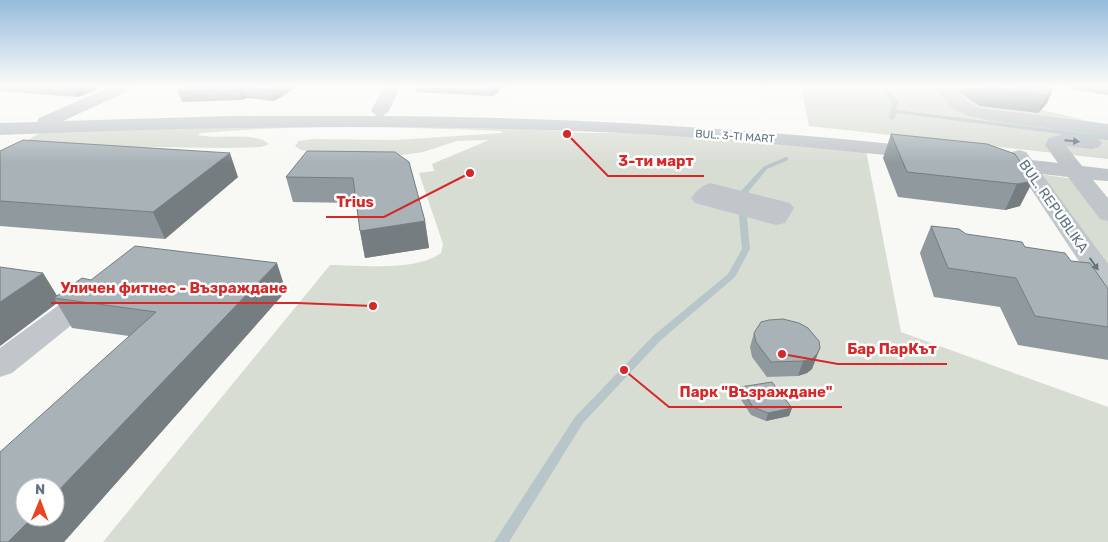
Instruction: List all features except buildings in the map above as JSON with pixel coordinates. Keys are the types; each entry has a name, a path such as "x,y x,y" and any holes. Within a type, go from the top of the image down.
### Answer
{"street":[{"path":"0,146 68,112"},
{"name":"BUL. 3-TI MART","path":"0,120 259,112"},
{"name":"BUL. 3-TI MART","path":"0,129 260,121 363,121 569,126 939,150 676,122 505,112"},
{"path":"975,112 1108,130"},
{"path":"1108,145 1073,141 1056,142 1055,145 1108,214"},
{"path":"971,153 1068,164 1108,164"},
{"name":"BUL. REPUBLIKA","path":"1022,159 1108,284"},
{"path":"1068,164 1108,175"},
{"path":"0,365 120,273"}],"shaded area":[{"path":"806,112 1052,112 1108,126 1108,159 809,126"},
{"path":"173,126 493,127 587,133 644,133 866,150 901,332 1108,407 1108,542 103,542 330,265 402,265 430,259 441,253 443,244 419,173 434,171 432,164 489,140 457,141 423,152 402,155 324,153 301,150 295,146 299,141 312,139 395,140 502,133 501,131 426,128 313,127 238,130 200,133 198,135 254,138 269,144 261,147 224,148 25,145 24,142 40,133"},
{"path":"1032,173 1081,180 1108,214 1108,284"}],"waterway":[{"path":"892,118 893,112"},
{"path":"904,112 1108,138"},
{"path":"501,542 579,420 657,338 732,275 746,249 743,217 745,191 765,168 786,159"}],"place":[{"name":"3-ти март","path":"567,134"},
{"name":"Trius","path":"470,173"},
{"name":"Уличен фитнес - Възраждане","path":"373,306"},
{"name":"Бар ПарКът","path":"782,354"},
{"name":"Парк \"Възраждане\"","path":"624,370"}]}
